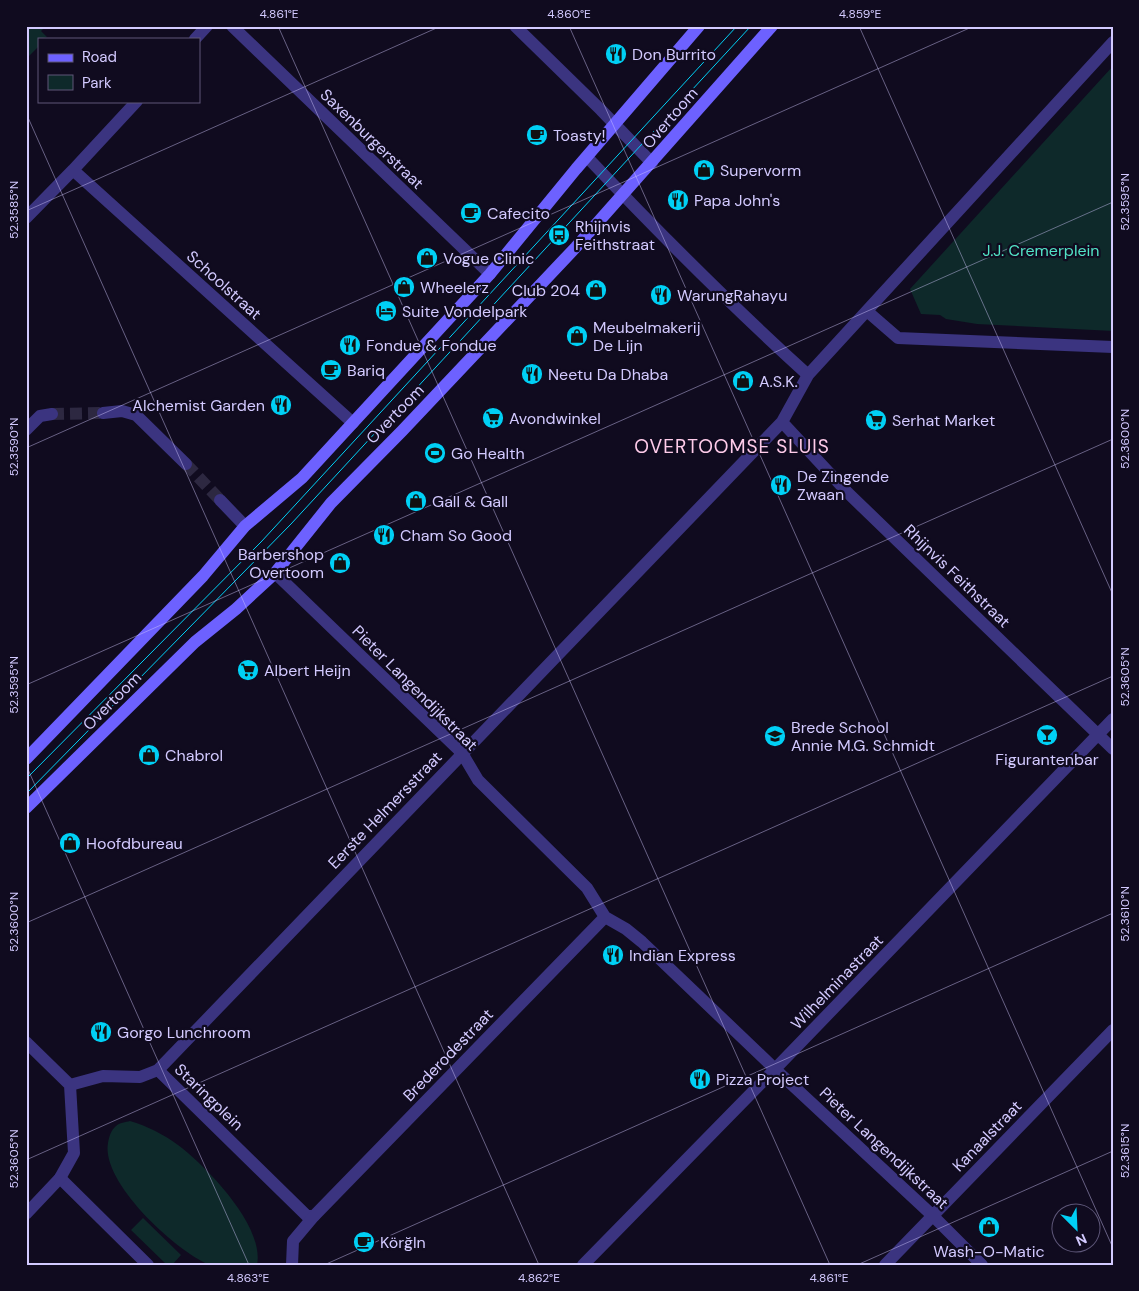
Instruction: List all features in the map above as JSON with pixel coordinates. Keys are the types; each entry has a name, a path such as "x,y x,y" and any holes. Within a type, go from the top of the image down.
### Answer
{"main road":[{"name":"Overtoom","path":"26,759 203,576 244,526 302,478 490,274 699,26"},
{"name":"Overtoom","path":"26,808 195,642 236,609 275,573 331,503 402,431 623,196 772,26"}],"street":[{"path":"197,38 207,26"},
{"name":"Saxenburgerstraat","path":"232,26 490,274"},
{"path":"515,26 652,163"},
{"path":"782,422 808,375 868,312 1113,42"},
{"path":"26,218 137,102"},
{"path":"587,157 623,196 808,375"},
{"name":"Schoolstraat","path":"74,170 353,423"},
{"path":"868,312 898,338 1113,347"},
{"path":"103,412 122,411 136,416 186,464"},
{"path":"26,430 40,416 52,414"},
{"name":"Rhijnvis Feithstraat","path":"782,422 848,493 1113,749"},
{"name":"Eerste Helmersstraat","path":"158,1070 782,422"},
{"path":"220,500 244,526"},
{"name":"Pieter Langendijkstraat","path":"275,573 462,753 478,780 587,888 605,917 626,929 642,942 932,1215 982,1265"},
{"name":"Wilhelminastraat","path":"583,1265 775,1069 1113,718"},
{"name":"Brederodestraat","path":"314,1216 605,917"},
{"name":"Kanaalstraat","path":"885,1265 1113,1030"},
{"path":"26,1042 70,1086 74,1153 60,1178 26,1214"},
{"name":"Staringplein","path":"70,1086 104,1076 140,1078 158,1070 308,1216 314,1216"},
{"path":"60,1178 148,1265"},
{"path":"292,1265 293,1241 314,1216"}],"green space":[{"path":"26,26 46,26 41,31 47,37 38,38 38,47 26,59"},
{"name":"J.J. Cremerplein","path":"1113,66 1113,331 977,324 946,319 940,315 921,314 910,289"},
{"path":"130,1121 149,1128 172,1141 190,1155 217,1182 243,1215 252,1233 257,1250 257,1265 225,1266 208,1264 177,1245 143,1213 128,1195 116,1176 109,1159 108,1143 114,1128 117,1125"},
{"path":"143,1218 181,1255 172,1265 167,1265 131,1230"}],"tunnel":[{"path":"52,414 103,413"},
{"path":"186,464 220,500"}],"tram line":[{"path":"26,779 261,542 737,26"},
{"path":"26,794 291,524 751,26"}],"place":[{"name":"Don Burrito","path":"616,54"},
{"name":"Toasty!","path":"537,135"},
{"name":"Supervorm","path":"704,170"},
{"name":"Papa John's","path":"678,200"},
{"name":"Cafecito","path":"471,213"},
{"name":"Rhijnvis Feithstraat","path":"559,235"},
{"name":"Vogue Clinic","path":"427,258"},
{"name":"Wheelerz","path":"404,287"},
{"name":"Club 204","path":"596,290"},
{"name":"WarungRahayu","path":"661,295"},
{"name":"Suite Vondelpark","path":"386,311"},
{"name":"Meubelmakerij De Lijn","path":"577,336"},
{"name":"Fondue & Fondue","path":"350,345"},
{"name":"Bariq","path":"331,370"},
{"name":"Neetu Da Dhaba","path":"532,374"},
{"name":"A.S.K.","path":"743,381"},
{"name":"Alchemist Garden","path":"281,405"},
{"name":"Avondwinkel","path":"493,418"},
{"name":"Serhat Market","path":"876,420"},
{"name":"Go Health","path":"435,453"},
{"name":"De Zingende Zwaan","path":"781,485"},
{"name":"Gall & Gall","path":"416,501"},
{"name":"Cham So Good","path":"384,535"},
{"name":"Barbershop Overtoom","path":"340,563"},
{"name":"Albert Heijn","path":"248,670"},
{"name":"Figurantenbar","path":"1047,735"},
{"name":"Brede School Annie M.G. Schmidt","path":"775,736"},
{"name":"Chabrol","path":"149,755"},
{"name":"Hoofdbureau","path":"70,843"},
{"name":"Indian Express","path":"613,955"},
{"name":"Gorgo Lunchroom","path":"101,1032"},
{"name":"Pizza Project","path":"700,1079"},
{"name":"Wash-O-Matic","path":"989,1227"},
{"name":"Körğln","path":"364,1242"}],"district":[{"name":"OVERTOOMSE SLUIS","path":"732,446"}]}
